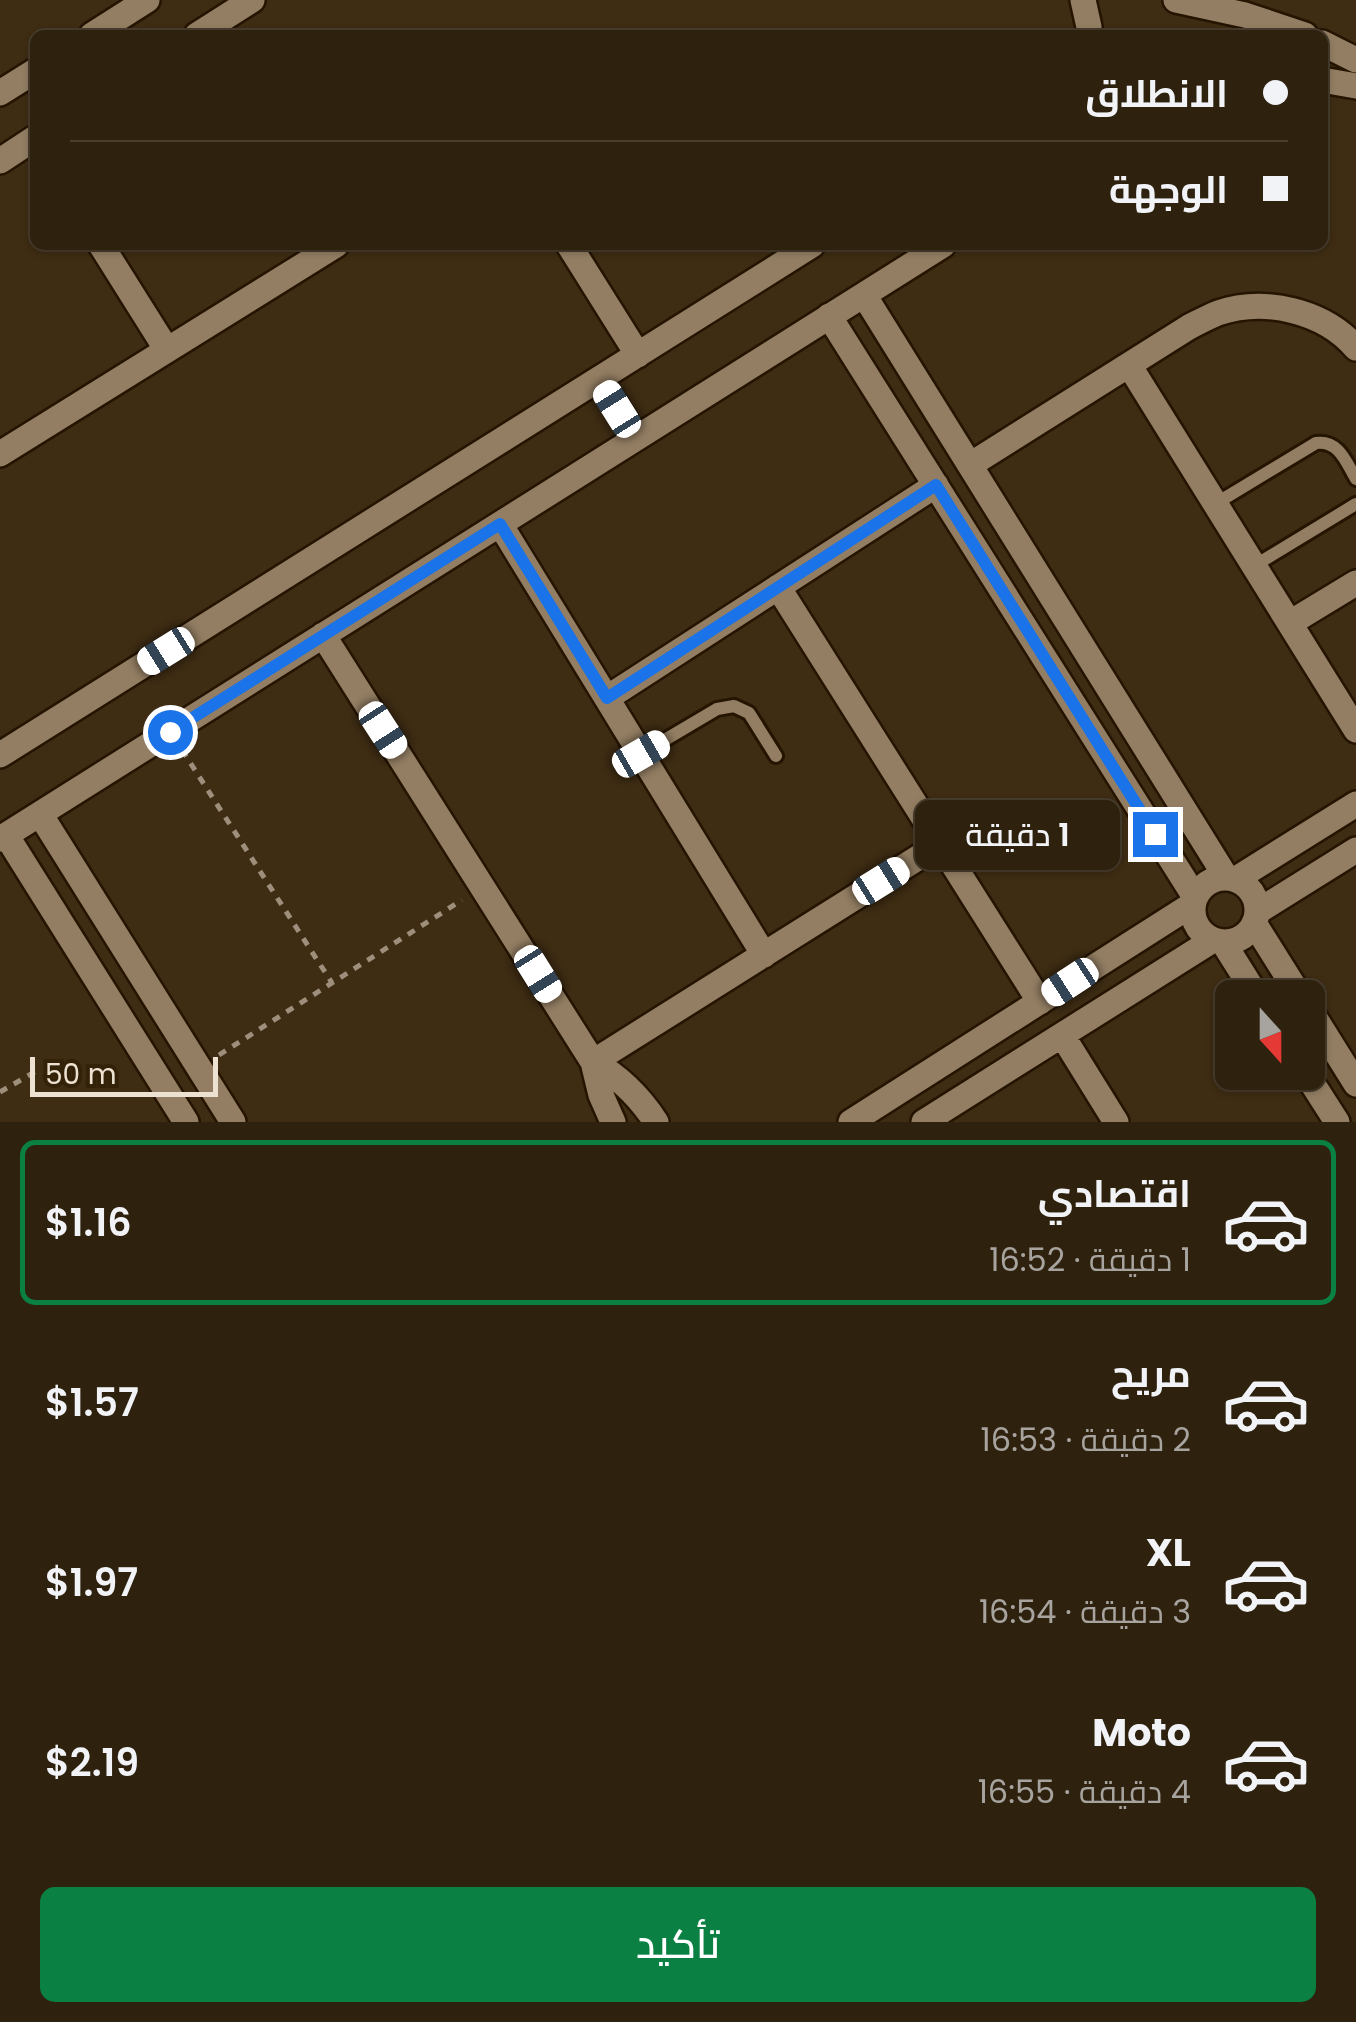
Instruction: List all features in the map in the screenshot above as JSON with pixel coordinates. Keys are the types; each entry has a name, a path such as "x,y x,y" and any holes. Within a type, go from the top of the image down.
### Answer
{"street":[{"path":"100,30 147,0"},
{"path":"205,30 252,0"},
{"path":"1084,0 1088,30"},
{"path":"1176,0 1245,15 1290,30"},
{"path":"1328,46 1356,60"},
{"path":"0,93 30,74"},
{"path":"1328,81 1356,86"},
{"path":"0,161 30,142"},
{"path":"104,250 167,350"},
{"path":"0,454 328,250"},
{"path":"572,250 638,354"},
{"path":"0,755 804,250"},
{"path":"186,1122 3,837 935,250"},
{"path":"864,295 1231,878 1252,892 1256,918 1291,980"},
{"path":"970,465 1189,327 1220,312 1253,306 1286,309 1318,319 1356,348"},
{"path":"830,316 1194,901 1197,926 1218,941 1245,980"},
{"path":"1128,365 1356,730"},
{"path":"598,379 636,438"},
{"path":"607,698 936,485"},
{"path":"500,524 764,955"},
{"path":"1290,624 1356,583"},
{"path":"778,588 1040,1002"},
{"path":"323,635 593,1062 613,1122"},
{"path":"851,1122 1194,901 1203,886 1231,878 1356,804"},
{"path":"40,814 234,1122"},
{"path":"593,1062 940,844"},
{"path":"924,1122 1218,941 1241,937 1256,918 1356,850"},
{"path":"1062,1035 1116,1122"},
{"path":"1325,1035 1356,1084"},
{"path":"593,1062 634,1093 656,1122"},
{"path":"1316,1090 1336,1122"}],"lane":[{"path":"1216,504 1322,441 1338,449 1356,479"},
{"path":"1254,566 1356,504"},
{"path":"641,754 717,709 734,706 749,712 776,756"}],"path":[{"path":"170,732 332,983"},
{"path":"199,1068 482,886"},
{"path":"0,1092 38,1070"}],"route":[{"path":"170,732 500,524 607,698 936,485 1155,834"}]}
